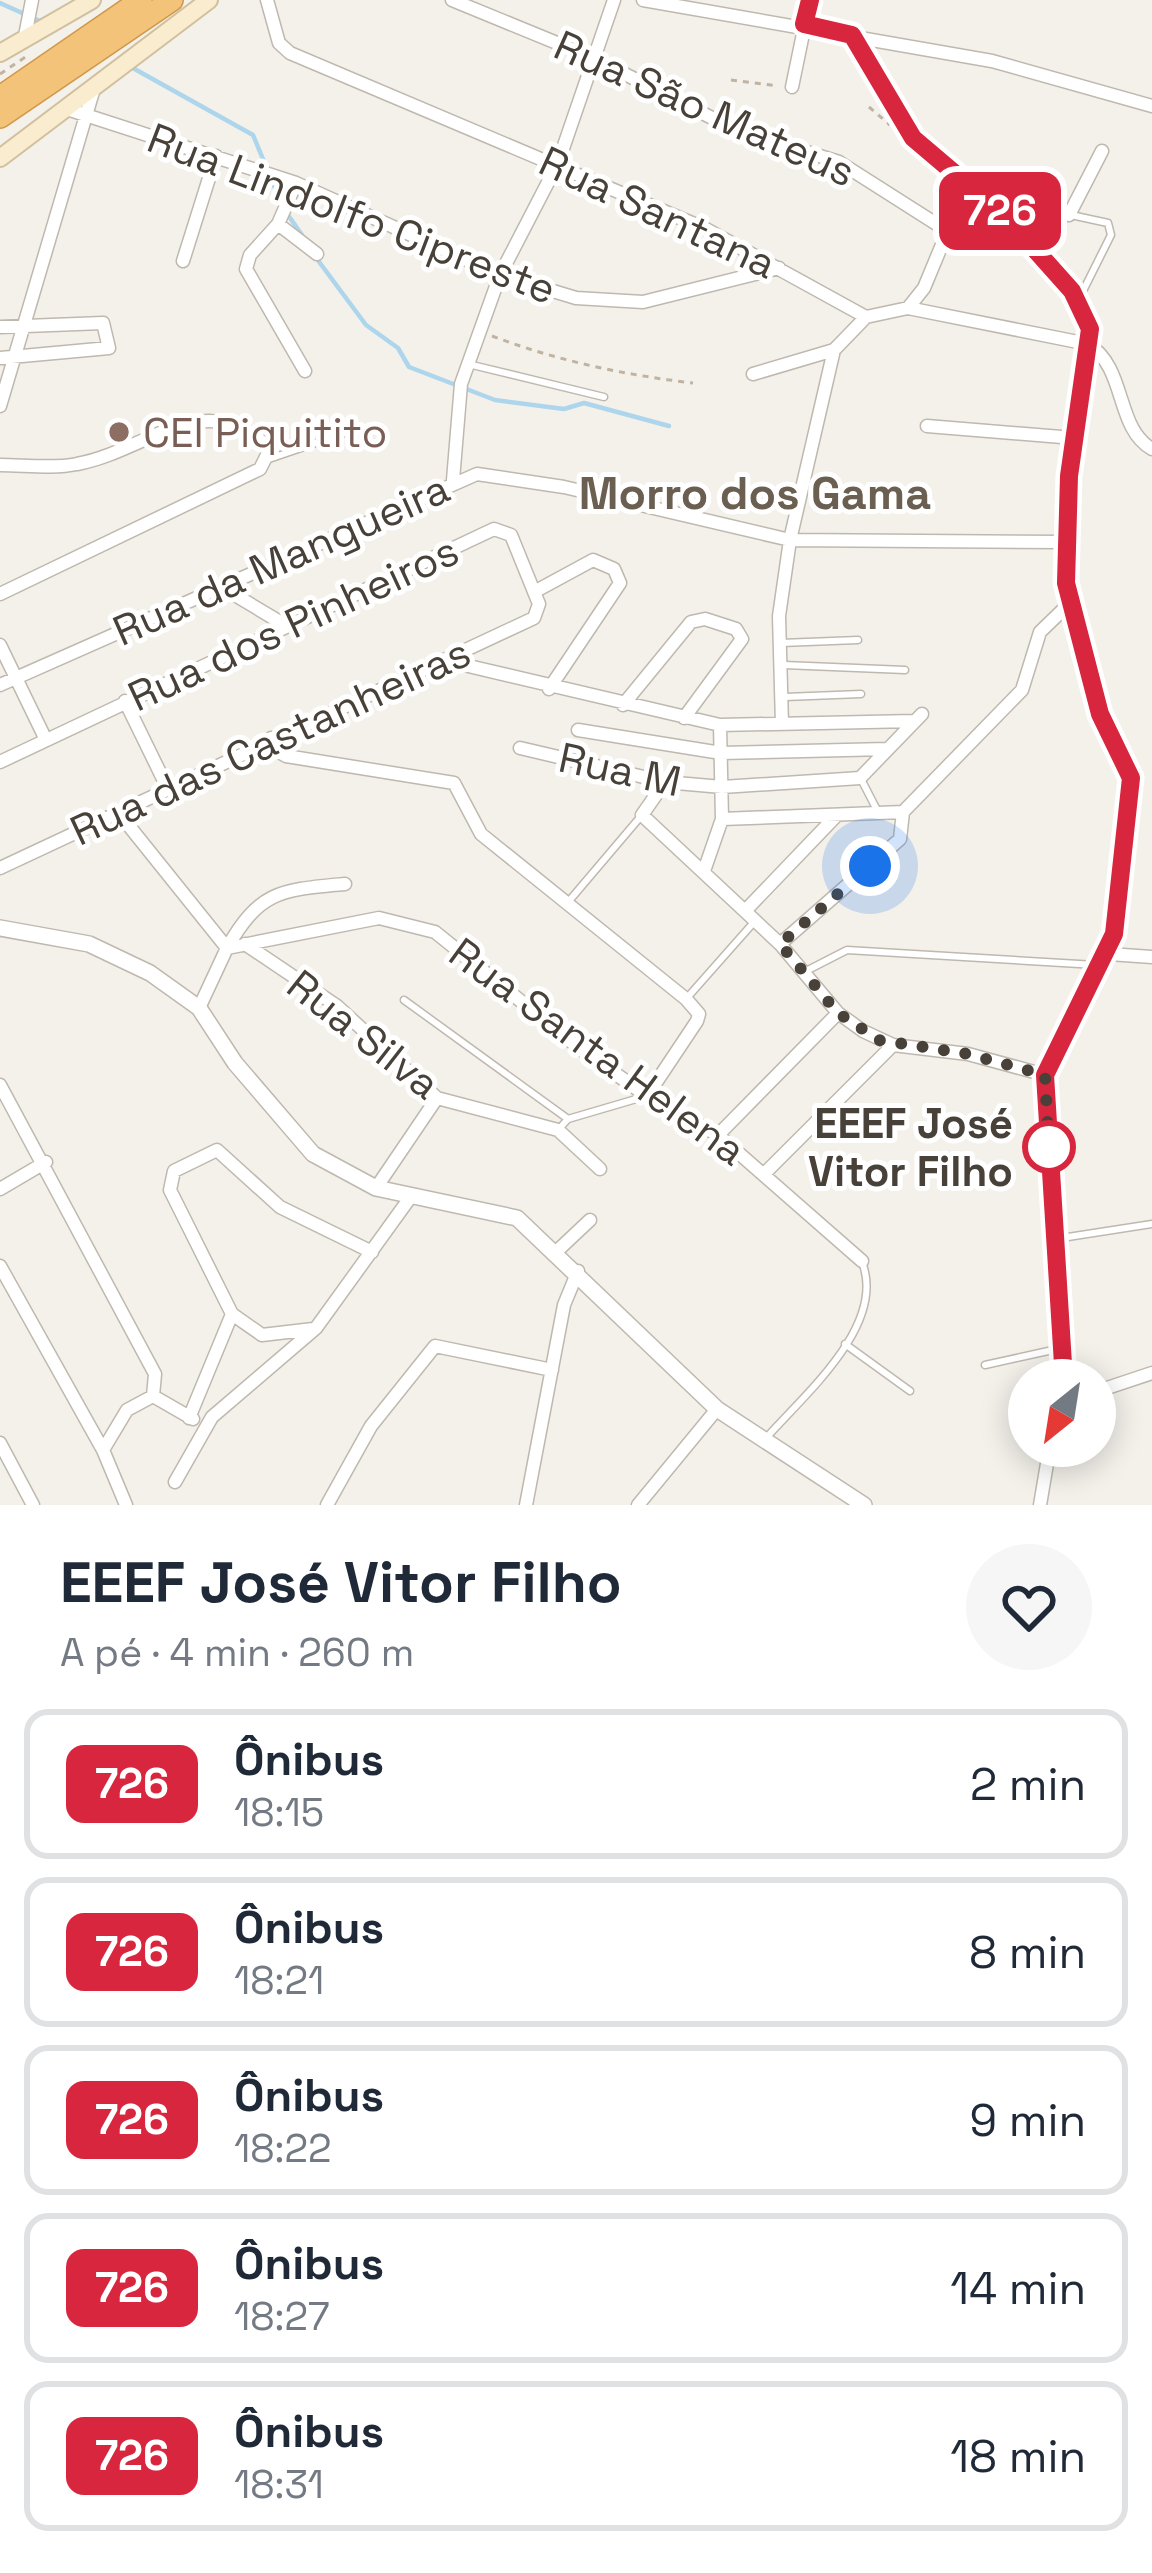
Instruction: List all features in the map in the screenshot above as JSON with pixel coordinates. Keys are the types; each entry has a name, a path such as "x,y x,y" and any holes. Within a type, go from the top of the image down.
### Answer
{"highway":[{"path":"7,91 141,0"},
{"path":"0,117 172,0"}],"main road":[{"path":"0,53 92,0"},
{"path":"0,158 209,0"}],"street":[{"path":"25,36 32,0"},
{"name":"Rua Santana","path":"267,0 279,43 290,53 558,163 781,268 866,317"},
{"name":"Rua São Mateus","path":"452,0 591,57 736,130 839,162 949,232"},
{"path":"453,480 461,384 500,275 558,163 614,0"},
{"path":"643,0 804,24 1089,86 1152,106"},
{"path":"792,86 811,0"},
{"path":"852,35 913,138 968,182 1026,240 1078,303 1090,329 1074,438 1067,542 1071,602 1100,714 1131,778 1106,960 1066,1025 1045,1075 1065,1359"},
{"path":"0,406 7,358 22,326 95,83"},
{"name":"Rua Lindolfo Cipreste","path":"67,109 296,183 500,275 576,298 643,302 781,268"},
{"path":"1069,215 1102,152"},
{"path":"183,261 216,156"},
{"path":"908,308 924,288 968,182"},
{"path":"296,183 278,224 250,255 246,269 305,371"},
{"path":"278,224 317,254"},
{"path":"753,374 834,350 866,317 908,308 1088,344 1109,365 1135,434 1152,449"},
{"path":"78,322 80,354"},
{"path":"0,327 106,325 109,348 7,358"},
{"path":"782,724 780,664 790,540 834,350"},
{"path":"0,465 75,465 204,418 254,433 267,455 260,469 0,594"},
{"path":"927,426 1074,438"},
{"name":"Rua da Mangueira","path":"0,685 453,480 477,474 564,487 790,540 1067,542"},
{"name":"Rua dos Pinheiros","path":"0,762 494,529 511,535 538,614"},
{"path":"534,592 582,562 593,560 614,569 617,594 549,689"},
{"path":"220,586 285,625"},
{"path":"780,944 900,839 903,812 1022,690 1044,626 1071,602"},
{"name":"Rua das Castanheiras","path":"0,868 538,614"},
{"path":"623,705 697,618 741,633 684,718"},
{"path":"0,645 46,740"},
{"path":"442,660 549,689 720,724 918,718 860,778"},
{"path":"125,701 167,788"},
{"path":"704,871 722,819 720,724"},
{"path":"578,730 721,753 887,749"},
{"path":"271,738 274,749 286,756 454,783 473,826 686,999 699,1014 697,1021 647,1096"},
{"name":"Rua M","path":"520,748 665,782 722,788 860,778"},
{"path":"665,782 642,815 780,944 838,1013 893,1045 968,1054 1045,1075"},
{"path":"117,811 226,948"},
{"path":"722,819 903,812"},
{"path":"750,916 838,814"},
{"path":"199,1008 249,910 280,891 345,884"},
{"name":"Rua Santa Helena","path":"226,948 379,918 416,924 451,941 562,1035 647,1096 718,1136 862,1262"},
{"path":"0,928 52,934 103,950 150,973 199,1008 303,1145 376,1188 507,1213 578,1271 717,1409 864,1505"},
{"name":"Rua Silva","path":"245,944 337,1006 437,1098 563,1124 600,1168"},
{"path":"1106,960 1152,957"},
{"path":"718,1136 838,1013"},
{"path":"764,1174 893,1045"},
{"path":"0,1085 46,1162 152,1365 153,1396"},
{"path":"376,1188 437,1098"},
{"path":"316,1328 262,1335 232,1314 170,1190 174,1171 207,1153 227,1155 280,1208 372,1252"},
{"path":"0,1189 46,1162"},
{"path":"175,1482 212,1417 316,1328 412,1195"},
{"path":"556,1252 590,1220"},
{"path":"0,1266 6,1293 103,1450 126,1505"},
{"path":"526,1505 564,1305 578,1271"},
{"path":"189,1418 232,1314"},
{"path":"327,1505 371,1426 435,1346 552,1370"},
{"path":"1116,1385 1152,1373"},
{"path":"153,1396 189,1418 212,1417"},
{"path":"103,1450 127,1410 153,1396"},
{"path":"638,1505 717,1409"},
{"path":"0,1443 33,1505"},
{"path":"1040,1505 1046,1467"}],"lane":[{"path":"1026,240 1069,215 1093,216 1112,228 1078,303"},
{"path":"468,364 604,397"},
{"path":"267,455 345,433"},
{"path":"781,643 858,640"},
{"path":"780,664 904,670"},
{"path":"781,697 861,694"},
{"path":"860,778 879,813"},
{"path":"566,904 642,815"},
{"path":"686,999 750,916"},
{"path":"806,971 847,950 1106,960"},
{"path":"404,1000 563,1124 647,1096"},
{"path":"1055,1239 1152,1224"},
{"path":"764,1439 845,1344 866,1286 862,1262"},
{"path":"845,1344 910,1391"},
{"path":"985,1365 1066,1347"}],"path":[{"path":"731,80 792,86"},
{"path":"480,332 554,360 665,383 693,382"}],"waterway":[{"path":"0,3 40,21"},
{"path":"131,67 253,135 282,205"},
{"path":"288,215 302,235"},
{"path":"314,255 366,325 398,348 409,367 495,400 564,409 584,403 669,426"}],"bus line":[{"name":"726","path":"810,0 804,24 852,35 913,138 1006,217 1072,291 1090,329 1069,476 1066,583 1090,659 1100,714 1131,778 1114,934 1103,965 1066,1025 1045,1075 1065,1359"}],"place":[{"name":"CEI Piquitito","path":"119,432"},
{"name":"EEEF José Vitor Filho","path":"1049,1147"}],"district":[{"name":"Morro dos Gama","path":"755,493"}],"route":[{"path":"870,866 780,944 824,990 838,1013 879,1040 968,1054 1045,1075 1049,1152 1049,1147"}]}
